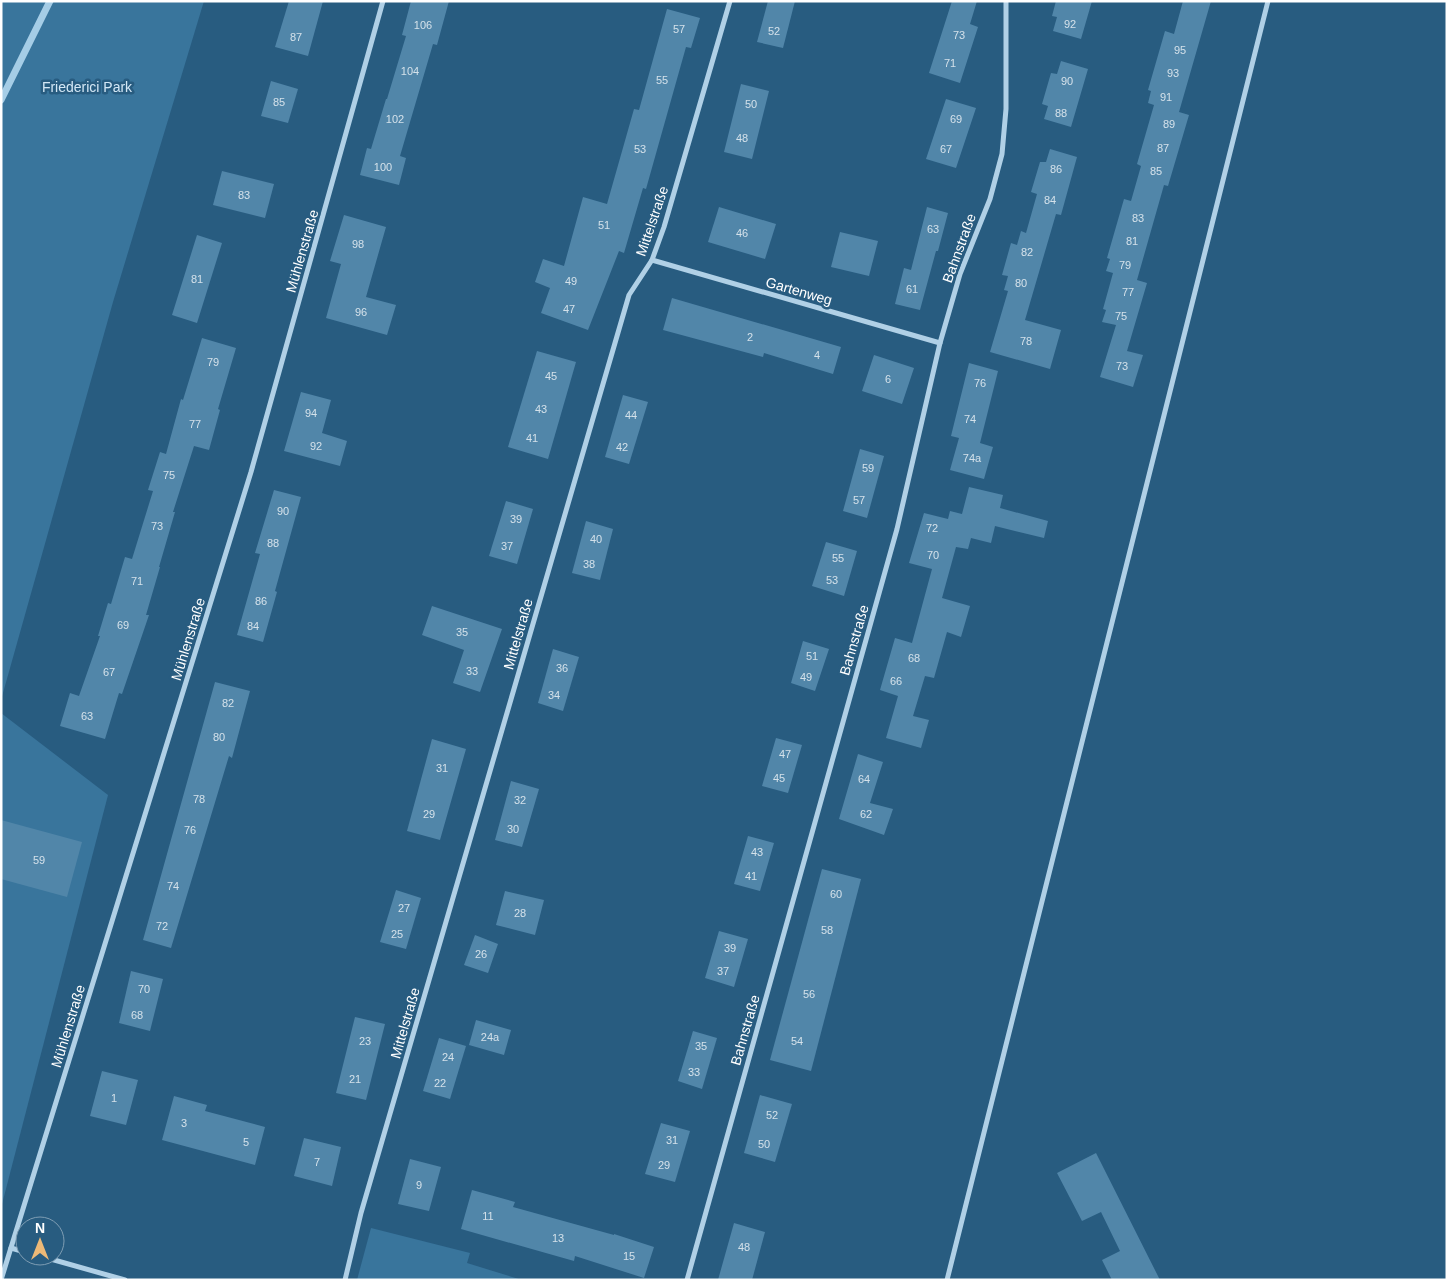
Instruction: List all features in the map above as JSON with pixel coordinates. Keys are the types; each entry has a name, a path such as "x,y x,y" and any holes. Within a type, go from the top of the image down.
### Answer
{"street":[{"name":"Mühlenstraße","path":"2,1280 251,472 383,1"},
{"name":"Mittelstraße","path":"345,1280 370,1184 629,295 652,260 664,227 730,1"},
{"name":"Bahnstraße","path":"687,1280 896,529 940,343 960,274 990,199 1002,154 1006,109 1006,1"},
{"path":"947,1280 1268,1"},
{"name":"Gartenweg","path":"652,260 940,343"},
{"path":"11,1248 15,1249"},
{"path":"65,1263 125,1280"}],"green space":[{"name":"Friederici Park","path":"1,1 204,1 113,302 1,700"},
{"path":"1,713 108,795 1,1208"},
{"path":"371,1228 470,1253 467,1263 522,1280 357,1280"}],"building":[{"path":"289,1 323,1 308,56 275,47"},
{"path":"411,1 449,1 437,45 433,44 400,156 406,158 399,185 360,175 367,148 371,149 406,36 402,35"},
{"path":"768,1 795,1 783,48 757,42"},
{"path":"952,1 977,1 970,24 978,27 960,83 929,73"},
{"path":"1056,1 1092,1 1081,39 1053,31 1057,17 1052,16"},
{"path":"1183,1 1211,1 1179,112 1189,115 1168,186 1164,185 1137,280 1147,283 1127,351 1143,355 1133,387 1100,377 1116,325 1102,322 1106,310 1103,309 1113,273 1106,271 1110,259 1107,258 1124,199 1131,201 1141,166 1137,164 1154,105 1148,103 1151,91 1148,90 1165,31 1174,34"},
{"path":"667,9 700,18 691,48 686,47 646,189 643,188 624,253 619,251 588,330 541,313 550,288 535,282 543,259 564,266 583,197 607,204 634,109 639,110"},
{"path":"1061,61 1088,69 1071,127 1044,119 1048,106 1042,104 1051,73 1057,74"},
{"path":"271,81 298,89 288,123 261,116"},
{"path":"741,84 769,91 752,159 724,152"},
{"path":"946,99 976,108 956,168 926,159"},
{"path":"1050,149 1077,157 1061,215 1056,214 1025,320 1061,330 1050,369 990,352 1008,291 1004,290 1008,276 1002,275 1011,243 1017,245 1021,231 1026,233 1037,194 1031,192 1040,162 1046,162"},
{"path":"222,171 274,184 265,218 213,205"},
{"path":"719,207 776,224 765,259 708,242"},
{"path":"927,207 948,213 920,310 895,304 904,268 911,270"},
{"path":"344,215 386,227 366,297 396,305 387,335 326,318 341,264 330,261"},
{"path":"840,232 878,241 869,276 831,267"},
{"path":"197,235 222,243 197,323 172,315"},
{"path":"672,298 841,347 833,374 764,353 763,357 663,330"},
{"path":"202,338 236,348 218,409 220,410 209,450 194,446 173,512 175,512 146,615 149,615 122,694 119,693 105,739 60,726 70,693 79,696 100,636 98,636 108,603 111,604 125,557 132,559 153,491 148,490 160,452 166,454 181,399 183,400"},
{"path":"537,351 576,362 548,459 508,447"},
{"path":"874,355 914,368 902,404 862,391"},
{"path":"969,363 998,371 980,443 993,447 984,479 950,470 959,438 951,436"},
{"path":"301,392 331,400 322,433 347,441 340,466 284,451"},
{"path":"623,395 648,402 629,464 605,457"},
{"path":"860,449 884,456 867,518 843,511"},
{"path":"969,487 1003,495 1000,508 1048,521 1044,538 995,526 991,543 971,538 968,549 956,547 942,598 970,606 961,637 947,632 934,678 925,676 913,716 929,720 921,748 886,738 898,696 880,690 895,638 912,643 932,569 909,563 924,513 948,519 950,511 962,514"},
{"path":"274,490 301,497 263,642 237,635 260,554 255,553"},
{"path":"506,501 533,509 517,564 489,556"},
{"path":"586,521 613,529 600,580 572,573"},
{"path":"826,542 857,551 844,596 812,586"},
{"path":"432,606 502,629 480,692 453,683 464,650 422,635"},
{"path":"803,641 829,649 815,691 791,683"},
{"path":"553,649 579,657 563,711 538,703"},
{"path":"215,682 250,691 232,758 229,756 171,948 143,940"},
{"path":"776,738 802,745 788,793 762,786"},
{"path":"432,739 466,749 440,840 407,831"},
{"path":"858,754 883,762 870,803 893,809 884,835 839,819"},
{"path":"511,781 539,789 522,847 495,840"},
{"path":"1,820 82,842 67,897 1,879"},
{"path":"748,836 774,843 760,891 734,884"},
{"path":"822,869 861,879 811,1071 770,1060"},
{"path":"396,890 421,898 406,949 380,942"},
{"path":"505,891 544,900 535,935 496,925"},
{"path":"719,931 748,939 734,987 705,978"},
{"path":"475,935 498,944 488,973 464,965"},
{"path":"131,971 163,979 150,1031 119,1023"},
{"path":"355,1017 385,1024 366,1100 336,1093"},
{"path":"476,1020 511,1030 504,1055 469,1045"},
{"path":"693,1031 717,1038 702,1089 678,1081"},
{"path":"439,1038 466,1046 450,1099 423,1091"},
{"path":"102,1071 138,1080 126,1125 90,1116"},
{"path":"760,1095 792,1104 775,1162 744,1153"},
{"path":"174,1096 207,1105 205,1111 265,1127 255,1165 162,1140"},
{"path":"661,1123 690,1131 675,1182 645,1174"},
{"path":"304,1138 341,1147 332,1186 294,1176"},
{"path":"1096,1153 1160,1280 1112,1280 1102,1260 1120,1251 1101,1212 1082,1221 1057,1173"},
{"path":"410,1159 441,1167 429,1211 398,1204"},
{"path":"472,1190 515,1202 513,1207 614,1234 654,1247 644,1278 575,1256 574,1261 461,1229"},
{"path":"734,1223 765,1232 752,1280 718,1280"}],"waterway":[{"path":"1,100 50,1"}]}
